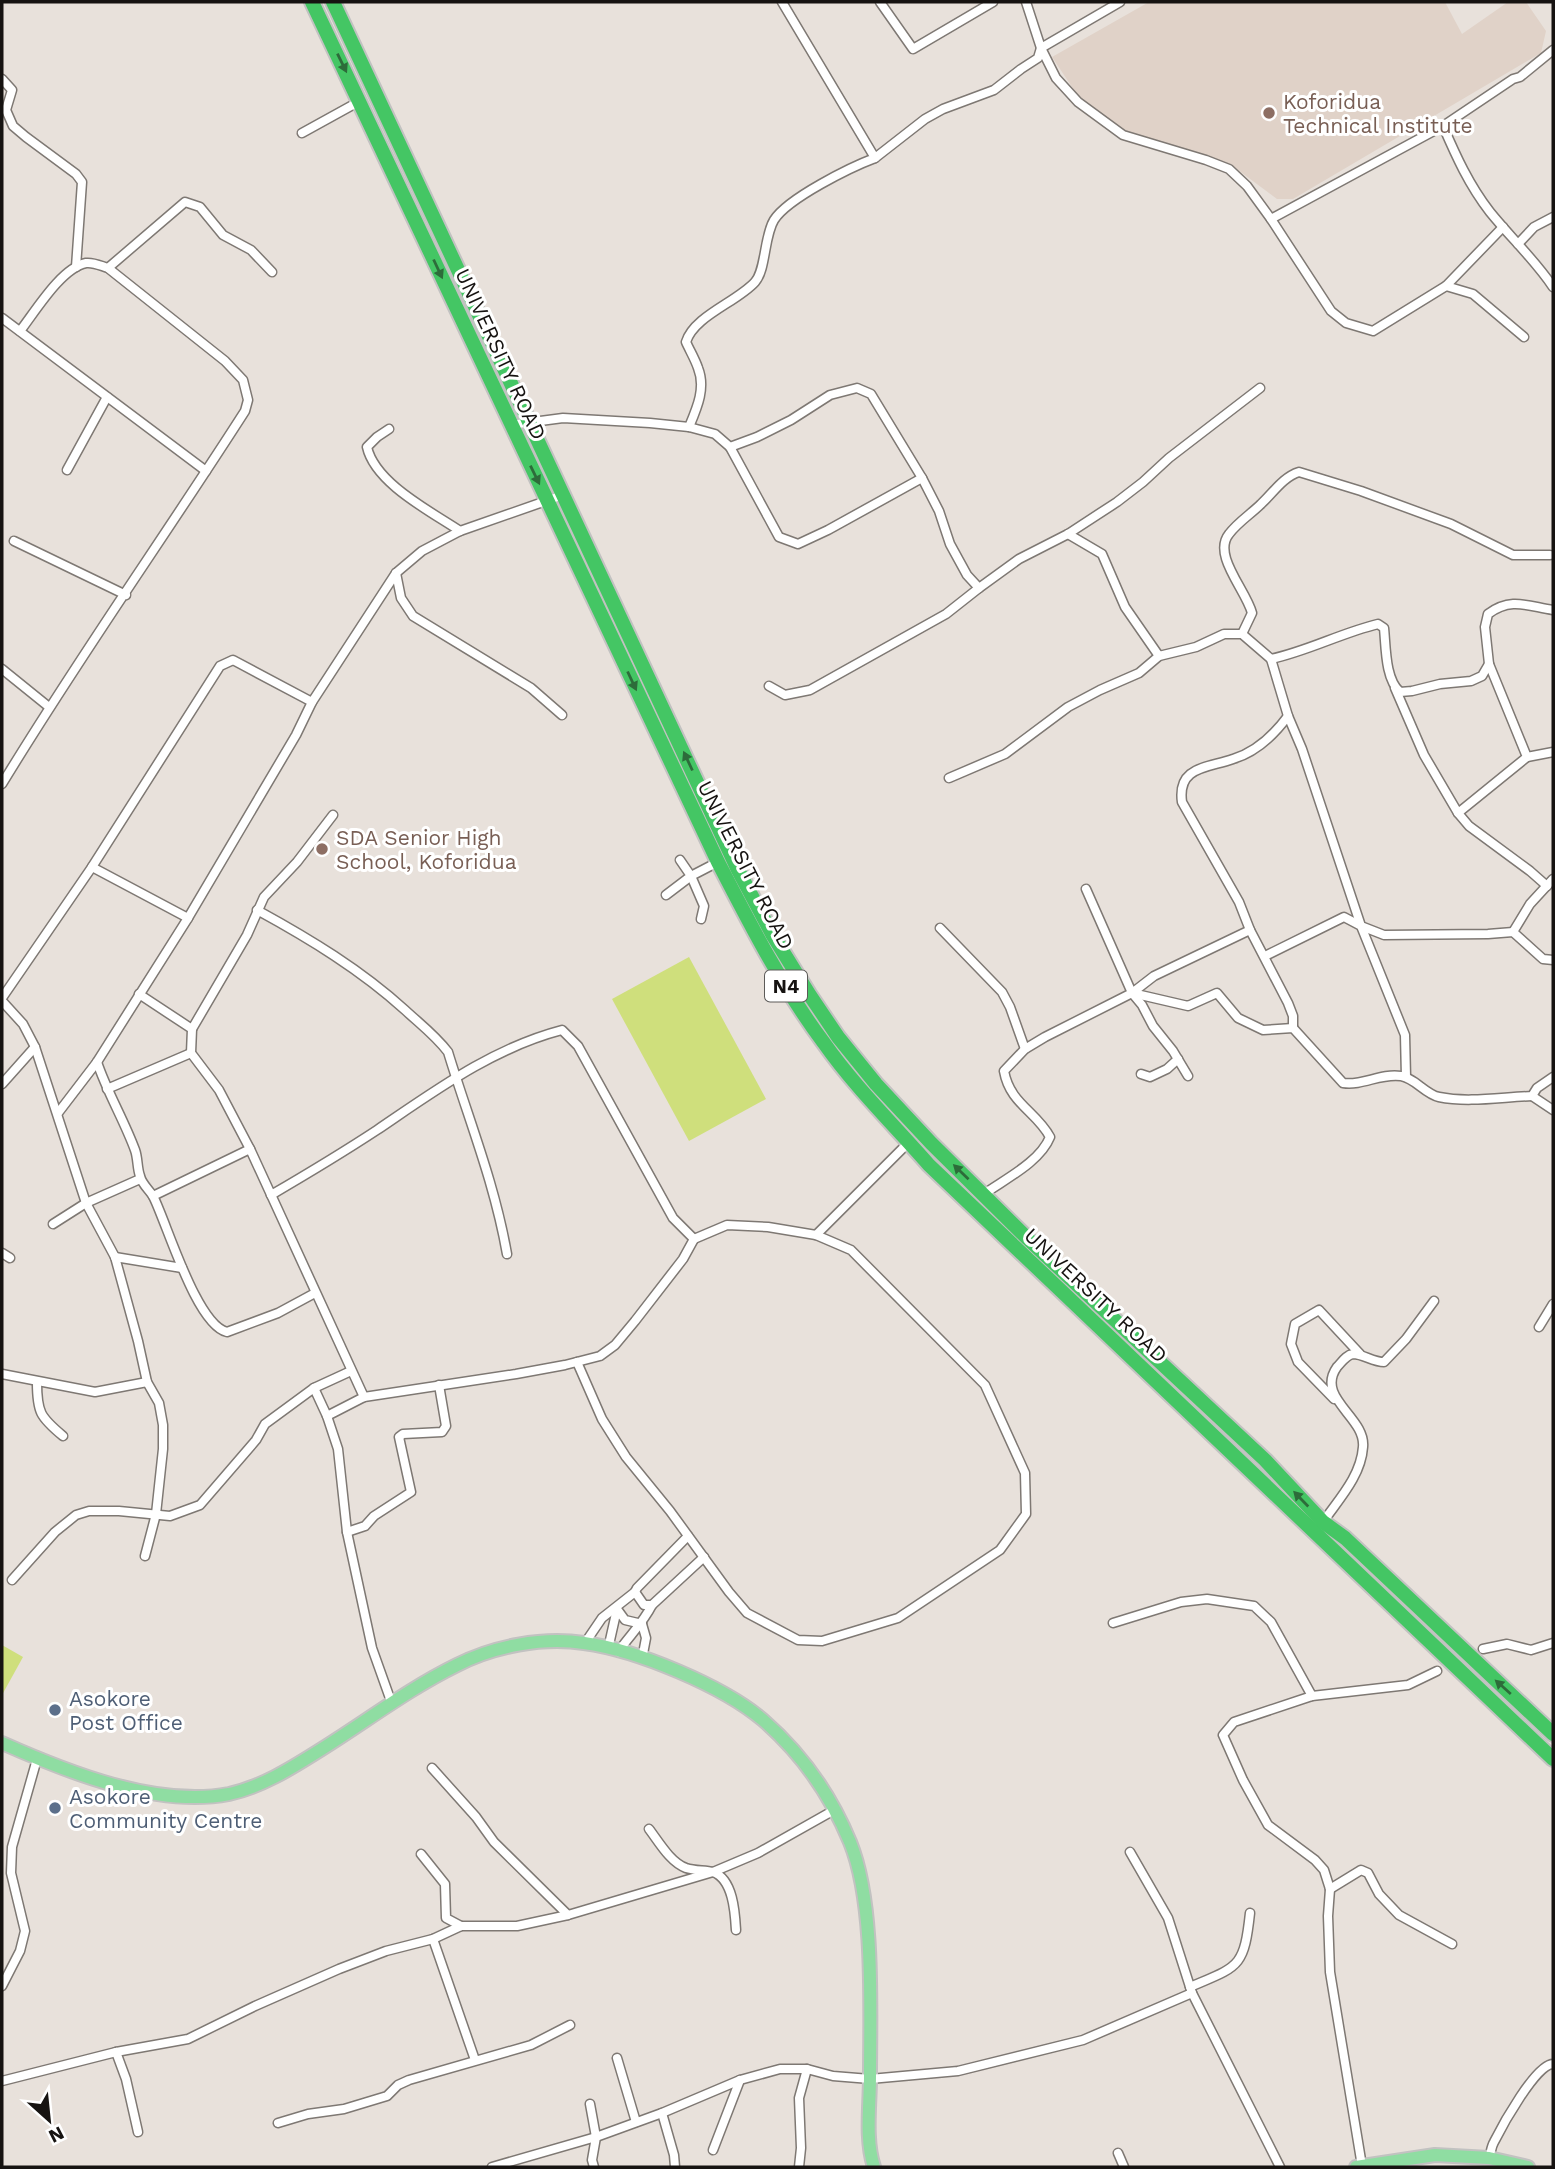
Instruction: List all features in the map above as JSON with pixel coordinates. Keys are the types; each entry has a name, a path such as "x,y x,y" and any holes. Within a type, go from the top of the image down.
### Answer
{"highway":[{"name":"UNIVERSITY ROAD","path":"312,2 718,862 758,941 823,1043 929,1165 1553,1759"},
{"name":"UNIVERSITY ROAD","path":"333,2 738,870 772,934 838,1037 907,1118 1028,1239 1265,1460 1323,1522 1346,1538 1553,1734"},
{"path":"1017,1250 1028,1239"}],"main road":[{"path":"2,1743 37,1759 131,1790 214,1796 233,1793 285,1772 454,1666 488,1652 524,1644 585,1643 678,1671 722,1693 761,1718 793,1749 836,1808 852,1846 865,1899 869,2125 874,2167"},
{"path":"1359,2167 1435,2155 1489,2158 1528,2167"}],"street":[{"path":"782,2 875,158"},
{"path":"880,2 914,49 993,2"},
{"path":"1026,2 1041,48 1056,78 1078,102 1123,135 1229,169 1247,186 1271,219 1331,311 1346,323 1373,331 1446,286 1503,227"},
{"path":"689,427 698,405 702,382 686,342 689,335 709,316 757,281 774,220 831,178 875,158 926,119 943,109 994,90 1038,58 1041,48 1120,2"},
{"path":"1271,219 1443,126 1520,77 1553,50"},
{"path":"2,79 12,90 6,110 13,126 76,174 82,182 76,267"},
{"path":"302,133 360,101"},
{"path":"1443,126 1465,174 1503,227 1543,272 1553,288"},
{"path":"108,268 185,202 200,207 223,235 251,250 272,272"},
{"path":"1518,244 1534,227 1553,217"},
{"path":"2,784 49,707 245,411 248,400 243,380 225,361 108,268 92,263 76,267 59,281 20,331"},
{"path":"1446,286 1473,294 1524,337"},
{"path":"2,318 206,471"},
{"path":"730,447 757,438 830,395 857,388 871,394 940,511 950,544 967,575 979,588"},
{"path":"769,686 785,695 810,690 936,620 1019,558 1068,534 1143,482 1169,458 1260,388"},
{"path":"67,470 107,397"},
{"path":"510,425 563,418 689,427 715,434 730,447 779,537 798,544 922,478"},
{"path":"389,429 367,447 370,460 391,483 460,531"},
{"path":"1242,634 1252,613 1250,603 1224,556 1224,541 1242,520 1283,482 1299,472 1451,524 1513,555 1550,555"},
{"path":"58,1113 97,1062 188,918 296,735 312,702 396,573 422,551 460,531 563,495"},
{"path":"1068,534 1102,554 1125,607 1159,656"},
{"path":"14,541 126,594"},
{"path":"396,573 401,598 413,616 531,688 562,715"},
{"path":"1527,757 1489,664 1485,627 1488,614 1504,603 1553,611"},
{"path":"1271,659 1291,655 1343,633 1378,624 1384,628 1395,687 1424,755 1458,813 1469,827 1550,883 1530,904 1513,932"},
{"path":"948,778 1005,754 1068,707 1139,673 1159,656 1196,647 1224,634 1242,634 1271,659 1361,926 1405,1035 1406,1077"},
{"path":"145,1556 156,1514 163,1449 159,1403 147,1382 115,1257 86,1203 35,1047 23,1024 2,999 92,867 220,666 233,660 312,702"},
{"path":"1395,687 1400,692 1471,681 1482,676 1489,664"},
{"path":"2,669 49,707"},
{"path":"1288,716 1274,735 1257,746 1234,759 1197,769 1186,778 1180,791 1182,802 1239,902 1250,930 1288,1003 1293,1016 1293,1028 1343,1083 1354,1084 1377,1076 1406,1077 1436,1097 1465,1099 1531,1096 1553,1110"},
{"path":"1458,813 1527,757 1553,752"},
{"path":"333,815 297,862 264,897 247,935 192,1029 191,1053 219,1090 250,1149 364,1397"},
{"path":"680,860 691,876 704,906 701,919"},
{"path":"666,895 691,876 718,862"},
{"path":"92,867 188,918"},
{"path":"1086,890 1132,993 1188,1076"},
{"path":"257,910 326,949 392,996 437,1037 448,1052 485,1159 500,1214 507,1254"},
{"path":"1265,956 1344,918 1384,935 1513,932 1543,959 1553,960"},
{"path":"940,928 1002,992 1026,1049"},
{"path":"984,1194 1034,1158 1047,1146 1050,1138 1046,1129 1019,1103 1007,1085 1004,1071 1026,1049 1132,993 1154,976 1250,930"},
{"path":"1132,993 1188,1006 1217,993 1238,1018 1264,1030 1293,1028"},
{"path":"139,995 192,1029"},
{"path":"271,1195 334,1158 456,1077 508,1048 562,1030 578,1046 673,1217 694,1239"},
{"path":"2,1084 35,1047"},
{"path":"107,1090 191,1053"},
{"path":"1141,1074 1150,1077 1167,1069 1178,1059"},
{"path":"97,1062 136,1152 140,1179 153,1196 182,1268 209,1321 219,1330 227,1332 278,1313 315,1293"},
{"path":"1531,1096 1537,1088 1553,1077"},
{"path":"816,1236 909,1142"},
{"path":"153,1196 250,1149"},
{"path":"53,1224 86,1203 140,1179"},
{"path":"327,1416 364,1397 516,1374 600,1356 615,1345 683,1259 694,1239 727,1225 768,1227 816,1236 851,1250 985,1385 1025,1473 1026,1514 1000,1550 898,1618 822,1641 798,1640 747,1613 626,1457 602,1419 577,1362"},
{"path":"115,1257 182,1268"},
{"path":"1339,1404 1332,1387 1332,1377 1346,1356 1355,1354 1375,1362 1384,1362 1406,1339 1434,1301"},
{"path":"1539,1327 1553,1304"},
{"path":"1323,1522 1359,1470 1364,1446 1362,1432 1298,1362 1291,1344 1296,1324 1319,1310 1362,1356"},
{"path":"12,1580 55,1532 76,1515 89,1511 170,1517 200,1505 256,1440 265,1424 313,1388 351,1371"},
{"path":"2,1374 96,1391 147,1382"},
{"path":"37,1382 39,1412 45,1421 63,1436"},
{"path":"347,1532 365,1526 374,1516 411,1492 399,1437 403,1434 442,1432 446,1426 439,1385"},
{"path":"313,1388 327,1416 338,1449 347,1532 372,1648 392,1704"},
{"path":"585,1643 602,1618 617,1609 635,1592 688,1536"},
{"path":"613,1651 642,1624 652,1605 704,1557"},
{"path":"635,1592 644,1605 652,1605"},
{"path":"1112,1623 1181,1602 1207,1599 1254,1606 1271,1622 1312,1696"},
{"path":"617,1609 625,1620 642,1624"},
{"path":"613,1651 617,1609"},
{"path":"642,1624 646,1638 642,1659"},
{"path":"1483,1649 1507,1644 1531,1650 1553,1643"},
{"path":"1359,2167 1330,1972 1330,1889 1324,1870 1315,1860 1268,1825 1243,1780 1223,1735 1234,1722 1312,1696 1408,1685 1437,1671"},
{"path":"2,1986 20,1951 25,1931 11,1873 12,1847 37,1759"},
{"path":"432,1768 476,1816 494,1842 568,1914"},
{"path":"2,2081 116,2052 188,2039 339,1969 386,1951 433,1939 461,1926 517,1926 713,1872 758,1853 836,1808"},
{"path":"649,1829 666,1852 684,1867 713,1872 723,1877 729,1887 736,1930"},
{"path":"1130,1852 1168,1918 1191,1990 1280,2167"},
{"path":"421,1854 445,1884 446,1918 461,1926"},
{"path":"1330,1889 1361,1870 1368,1873 1380,1894 1399,1915 1452,1944"},
{"path":"492,2167 596,2137 740,2080 780,2069 807,2069 834,2076 870,2078 958,2071 1083,2040 1191,1990 1236,1965 1246,1947 1250,1913"},
{"path":"433,1939 475,2060"},
{"path":"278,2123 308,2114 344,2109 387,2096 398,2085 409,2080 531,2045 570,2025"},
{"path":"116,2052 126,2079 138,2132"},
{"path":"617,2058 636,2122"},
{"path":"1489,2158 1494,2141 1522,2094 1542,2068 1553,2064"},
{"path":"799,2167 799,2098 807,2069"},
{"path":"713,2150 740,2080"},
{"path":"590,2104 596,2137 592,2160 594,2167"},
{"path":"662,2113 675,2167"},
{"path":"1118,2153 1124,2167"}],"shaded area":[{"name":"Koforidua Technical Institute","path":"1149,2 1445,2 1462,34 1508,2 1526,2 1546,31 1541,53 1293,199 1277,199 1234,167 1142,141 1121,129 1078,96 1052,57"}],"green space":[{"path":"689,957 766,1099 689,1141 612,999"},
{"path":"2,1645 23,1657 2,1695"}],"place":[{"name":"Koforidua Technical Institute","path":"1269,113"},
{"name":"SDA Senior High School, Koforidua","path":"322,849"},
{"name":"Asokore Post Office","path":"55,1710"},
{"name":"Asokore Community Centre","path":"55,1808"}]}
